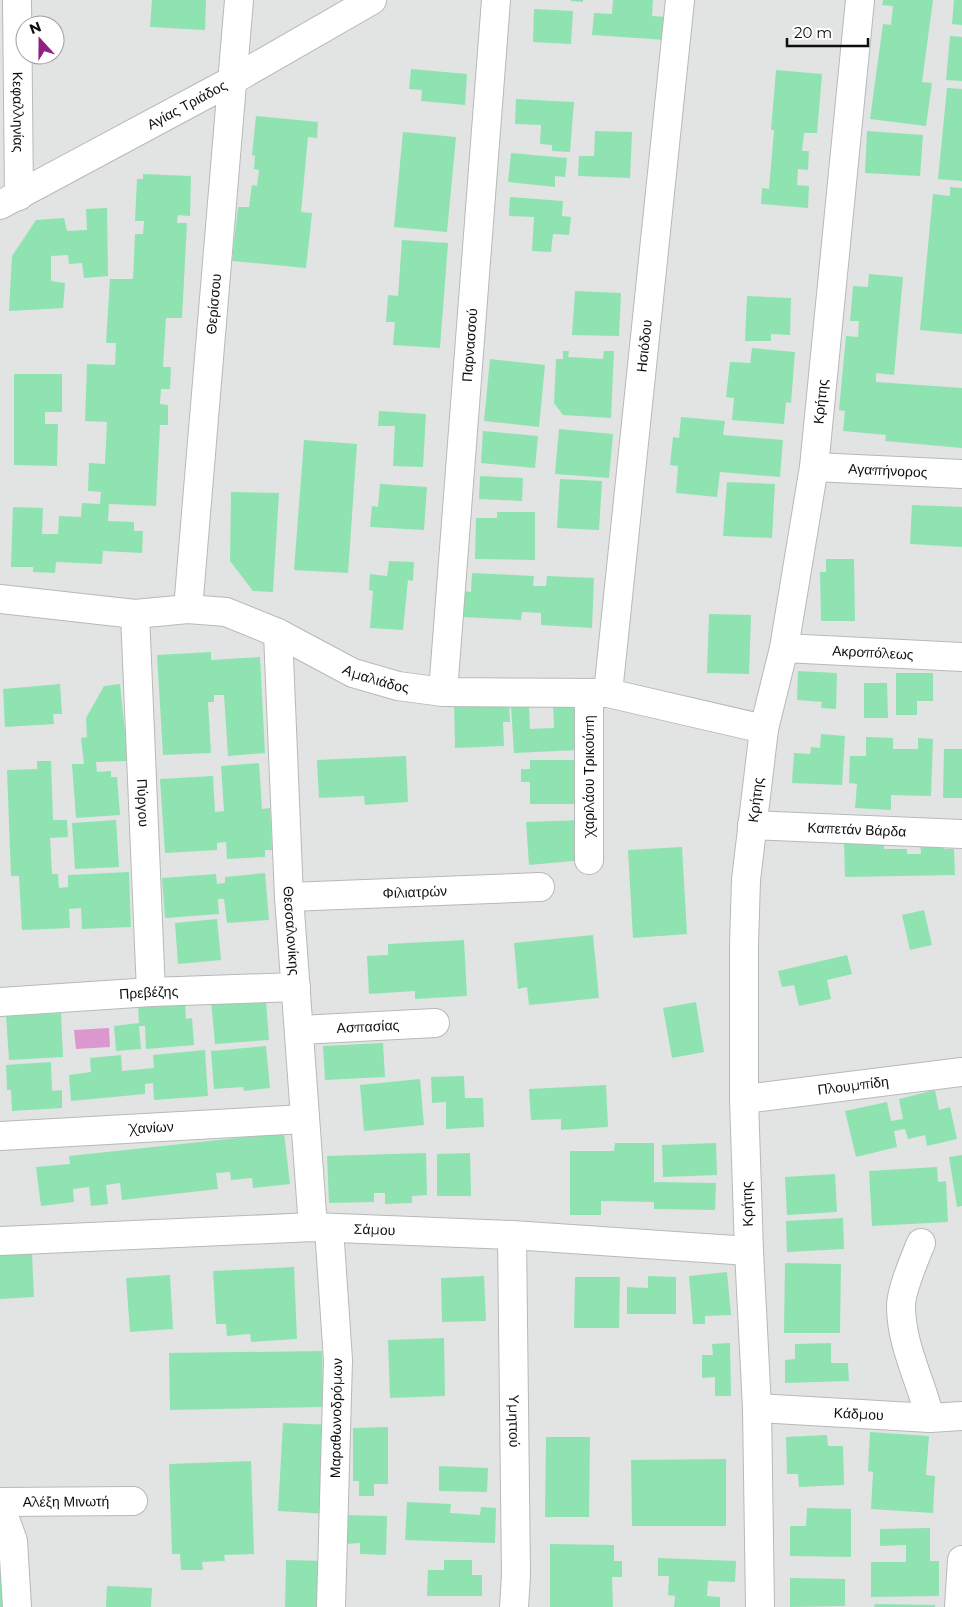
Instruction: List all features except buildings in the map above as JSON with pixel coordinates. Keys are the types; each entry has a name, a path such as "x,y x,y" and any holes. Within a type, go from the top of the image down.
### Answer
{"street":[{"name":"Κεφαλληνίας","path":"10,201 17,0"},
{"name":"Θερίσσου","path":"188,609 240,0"},
{"name":"Αγίας Τριάδος","path":"10,201 233,80 372,0"},
{"name":"Παρνασσού","path":"442,692 496,0"},
{"name":"Ησιόδου","path":"599,693 680,0"},
{"name":"Κρήτης","path":"760,1607 757,1408 744,1099 746,880 764,728 784,648 814,467 860,0"},
{"name":"Αγαπήνορος","path":"814,467 962,474"},
{"name":"Αμαλιάδος","path":"0,599 135,614 188,609 226,612 278,633 353,673 398,686 442,692 599,693 764,728"},
{"name":"Πύργου","path":"135,614 151,992"},
{"name":"Θεσσαλονίκης","path":"278,633 290,897 305,1119 321,1228"},
{"name":"Ακροπόλεως","path":"784,648 962,657"},
{"name":"Χαριλάου Τρικούπη","path":"589,860 599,693"},
{"name":"Καπετάν Βάρδα","path":"752,825 962,834"},
{"name":"Φιλιατρών","path":"290,897 540,887"},
{"name":"Πρεβέζης","path":"0,1002 151,992 296,987"},
{"name":"Ασπασίας","path":"300,1030 435,1023"},
{"name":"Πλουμπίδη","path":"744,1099 962,1072"},
{"name":"Χανίων","path":"0,1136 305,1119"},
{"name":"Σάμου","path":"0,1241 321,1228 512,1235 749,1251"},
{"name":"Μαραθωνοδρόμων","path":"321,1228 338,1360 331,1607"},
{"name":"Υμηττού","path":"512,1235 516,1566 514,1607"},
{"path":"921,1243 900,1304 905,1341 930,1418"},
{"name":"Κάδμου","path":"757,1408 930,1418 962,1416"},
{"name":"Αλέξη Μινωτή","path":"0,1504 133,1501"},
{"path":"0,1504 13,1541 17,1607"},
{"path":"960,1607 962,1560"}],"shaded area":[{"path":"109,1028 110,1047 76,1049 74,1030"}]}
